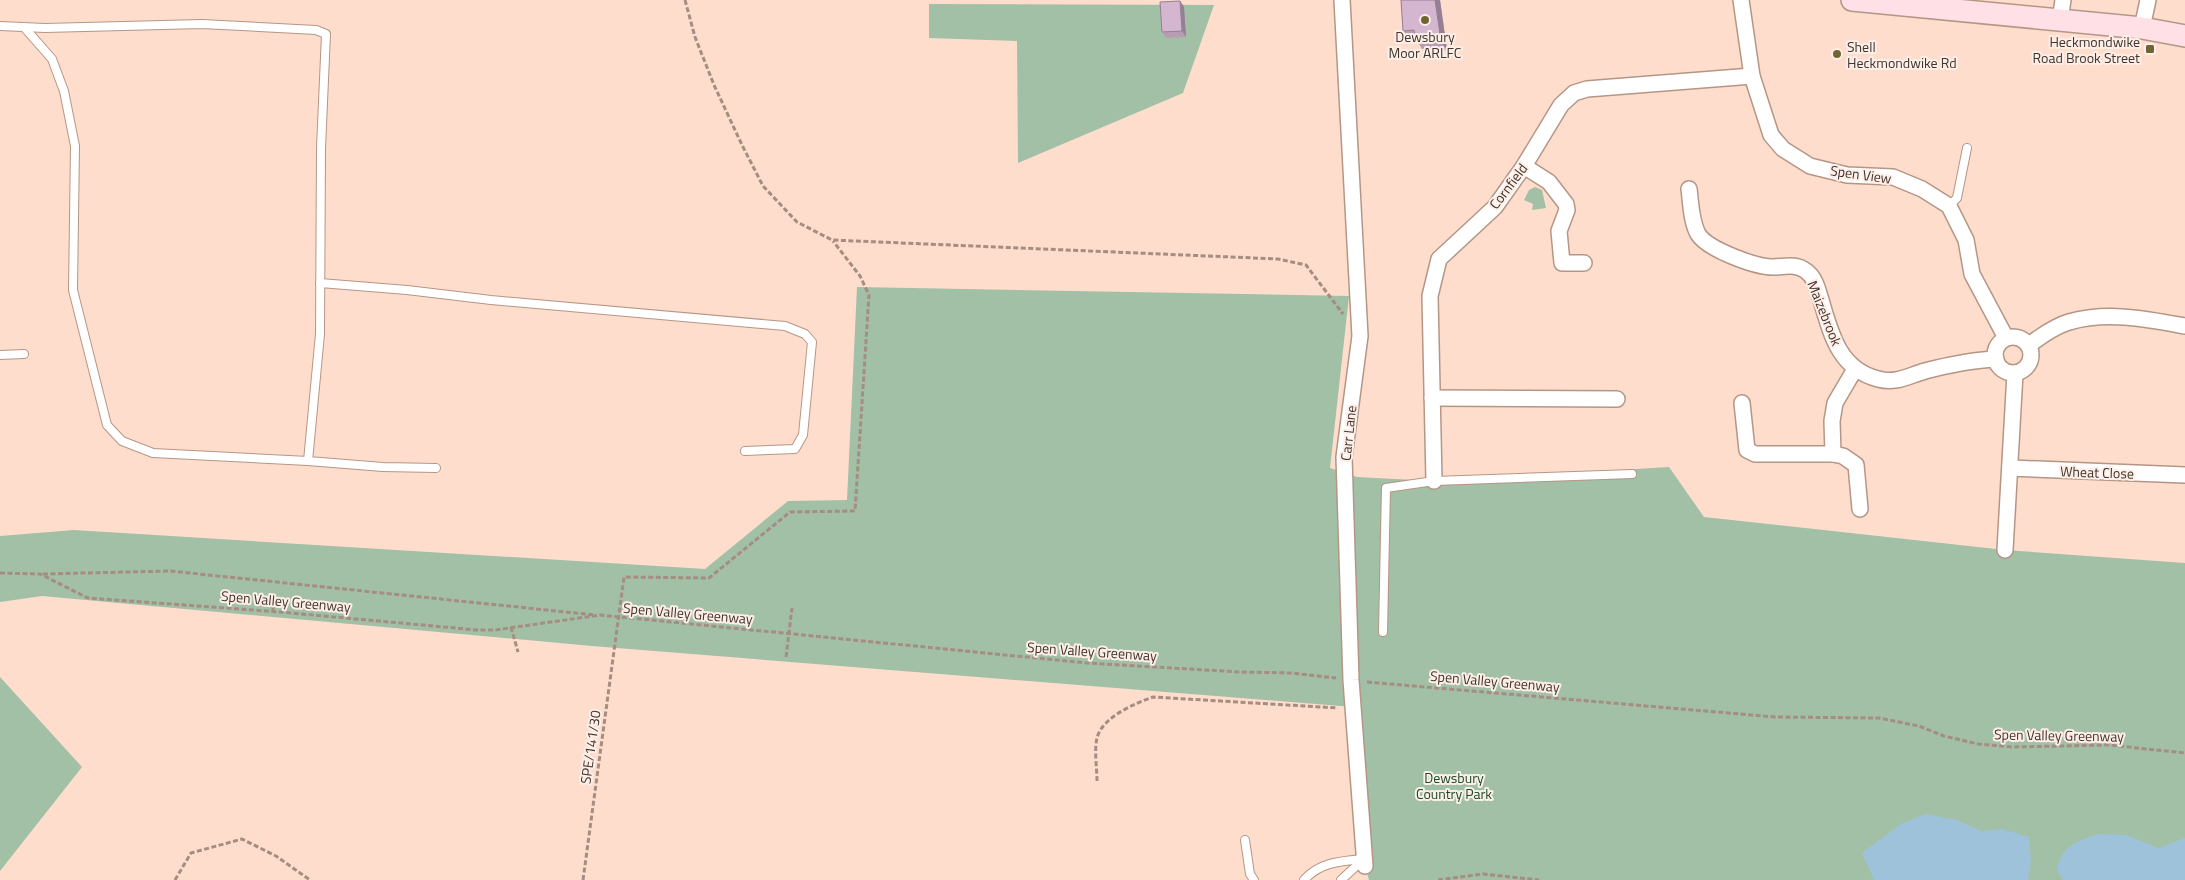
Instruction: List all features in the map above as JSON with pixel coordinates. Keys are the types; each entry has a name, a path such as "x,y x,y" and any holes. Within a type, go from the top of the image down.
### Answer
{"main road":[{"path":"1852,0 2062,10 2185,36"}],"street":[{"name":"Carr Lane","path":"1342,0 1360,336 1344,457 1353,710 1364,863"},
{"name":"Spen View","path":"1741,0 1752,76 1771,135 1783,149 1810,166 1847,175 1893,177 1922,189 1949,206"},
{"path":"2142,28 2148,0"},
{"name":"Cornfield","path":"1434,481 1430,296 1439,258 1494,208 1524,166 1561,105 1574,93 1587,89 1752,76"},
{"path":"1524,166 1549,182 1566,204 1567,210 1559,231 1562,262 1584,263"},
{"name":"Maizebrook","path":"1689,189 1695,226 1700,236 1709,244 1759,265 1795,266 1806,271 1816,283 1842,356 1855,369 1877,379 1896,381 1924,371 1976,360 1996,359"},
{"path":"1949,206 1966,240 1972,274 2006,338"},
{"path":"2029,345 2043,334 2068,322 2101,316 2144,318 2185,326"},
{"path":"2006,338 2021,338 2029,345 2031,351 2030,363 2021,371 2014,373 2003,369 1996,359 1997,347 2006,338"},
{"path":"1833,454 1832,421 1835,403 1855,369"},
{"path":"2004,550 2014,373"},
{"path":"1432,398 1617,399"},
{"path":"1742,403 1747,450 1755,454 1833,454 1843,456 1856,465 1860,509"},
{"name":"Wheat Close","path":"2010,468 2185,475"}],"lane":[{"path":"0,26 62,28 202,24 316,30 326,34 321,148 320,334 308,461"},
{"path":"24,27 52,60 64,91 74,146 73,290 107,425 122,441 153,453 383,467 436,468"},
{"path":"1949,206 1957,198 1967,148"},
{"path":"320,283 785,326 805,334 812,342 803,435 795,449 745,451"},
{"path":"0,355 24,354"},
{"path":"1383,632 1386,488 1434,481 1632,474"},
{"path":"1245,840 1250,874 1254,880"},
{"path":"1304,880 1312,871 1335,862 1364,863"},
{"path":"1341,880 1364,863"}],"path":[{"path":"685,0 695,37 714,85 763,186 797,222 832,240 1278,259 1306,265 1360,336"},
{"name":"SPE/141/30","path":"583,880 624,577 709,578 790,512 855,511 869,295 860,276 832,240"},
{"path":"40,574 170,571 600,615"},
{"name":"Spen Valley Greenway","path":"0,573 40,574 88,598 273,611 477,630 600,615 1086,663 1291,673 1775,717 1879,718 1919,726 1944,736 1978,744 2013,747 2109,745 2185,753"},
{"path":"273,603 273,611"},
{"path":"786,657 792,608"},
{"path":"511,627 518,652"},
{"path":"1097,781 1097,736 1109,720 1132,705 1153,697 1353,710"},
{"path":"175,880 191,853 242,839 276,856 310,880"},
{"path":"1438,880 1483,874 1539,880"}],"green space":[{"path":"929,4 1214,5 1183,93 1018,163 1017,41 929,38"},
{"path":"1535,187 1542,190 1546,208 1532,210 1533,204 1524,200 1529,190"},
{"name":"Dewsbury Country Park","path":"857,287 1349,296 1330,468 1357,477 1434,481 1669,467 1704,517 2005,550 2185,563 2185,880 1369,880 1365,866 1353,707 592,646 42,596 0,602 0,536 74,530 705,569 788,501 847,500"},
{"path":"0,677 82,767 0,871"}],"water":[{"path":"1925,814 1957,820 1981,831 2002,829 2029,837 2031,862 2028,880 1874,880 1862,853 1901,824"},
{"path":"2098,834 2126,835 2158,848 2185,838 2185,880 2063,880 2057,871 2062,855 2076,842"}],"building":[{"name":"Dewsbury Moor ARLFC","path":"1401,0 1435,0 1441,41 1426,43 1424,40 1416,40 1414,30 1403,31"},
{"path":"1180,1 1182,31 1162,32 1160,2"}],"place":[{"name":"Dewsbury Moor ARLFC","path":"1425,20"},
{"name":"Heckmondwike Road Brook Street","path":"2150,49"},
{"name":"Shell Heckmondwike Rd","path":"1837,54"}]}
